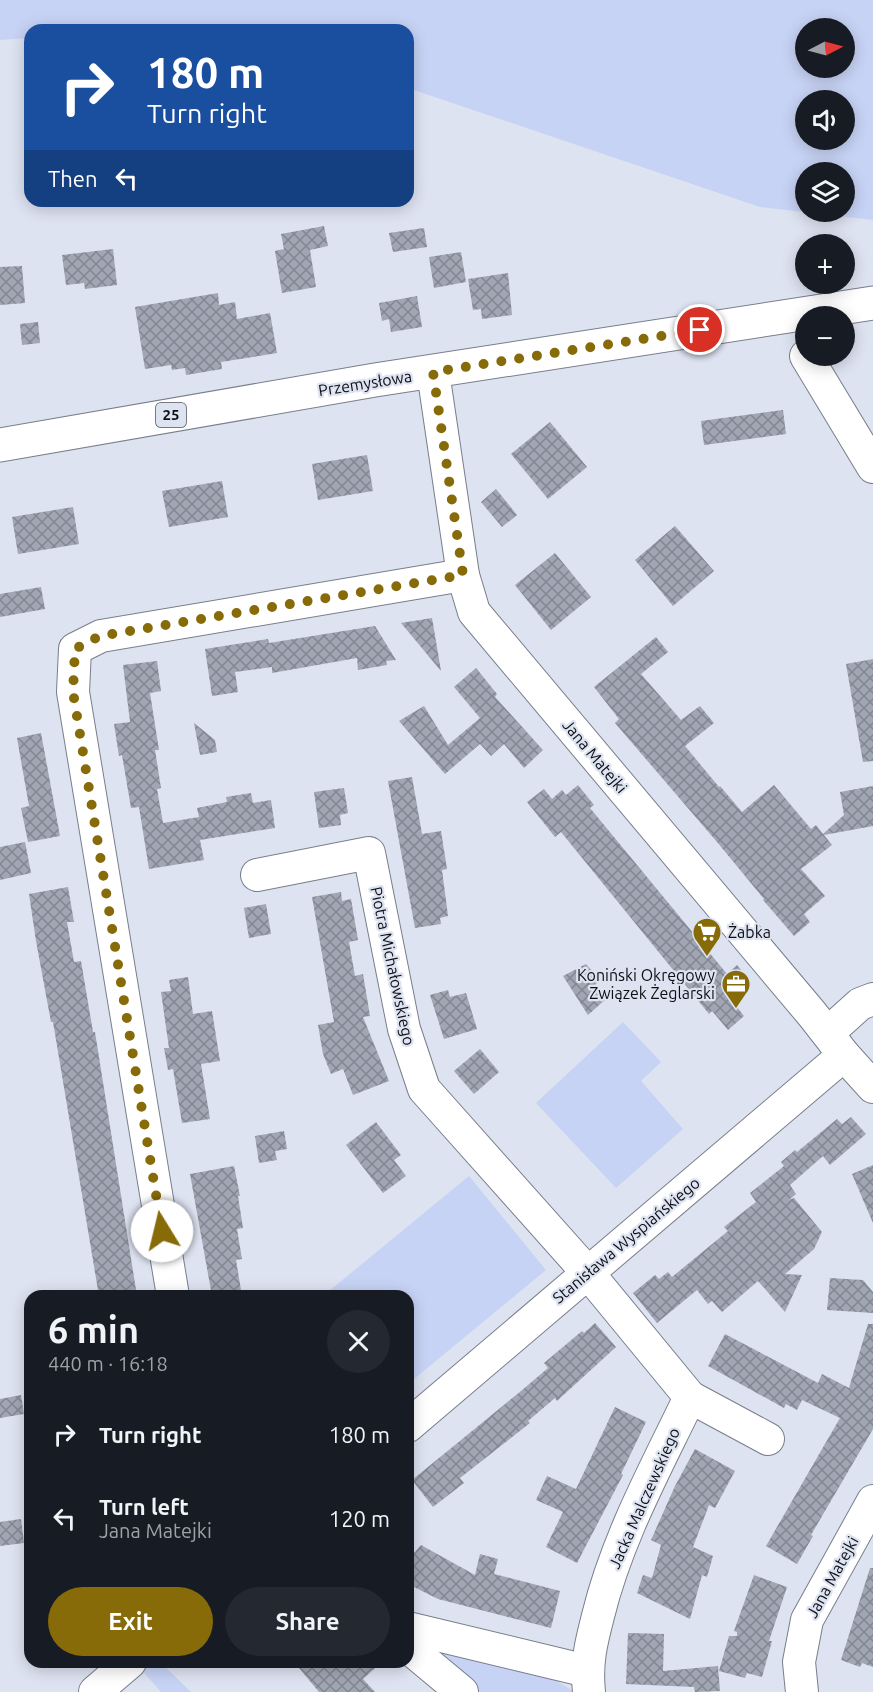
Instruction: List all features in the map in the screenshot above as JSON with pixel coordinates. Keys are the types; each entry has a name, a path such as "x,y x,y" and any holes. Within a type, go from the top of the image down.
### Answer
{"main road":[{"name":"Przemysłowa","path":"0,445 375,380 873,303"}],"street":[{"path":"794,315 795,320"},
{"path":"813,366 873,467"},
{"name":"Jana Matejki","path":"433,372 463,575 474,612 873,1087"},
{"path":"172,1290 73,692 75,649 100,636 463,575"},
{"name":"Piotra Michałowskiego","path":"257,875 369,853 404,1029 424,1089 588,1273"},
{"name":"Stanisława Wyspiańskiego","path":"414,1421 588,1273 836,1044 860,1004 873,999"},
{"path":"588,1273 690,1397 768,1439"},
{"name":"Jacka Malczewskiego","path":"414,1630 588,1681 589,1651 604,1589 622,1539 690,1397"},
{"name":"Jana Matejki","path":"802,1692 799,1662 807,1620 873,1501"},
{"path":"414,1652 462,1692"},
{"path":"95,1692 123,1668"}],"shaded area":[{"path":"0,0 873,0 873,220 855,218 855,162 795,162 795,211 760,207 414,90 414,24 24,24 24,38 0,40"},
{"path":"623,1022 661,1062 641,1081 683,1129 616,1188 536,1103"},
{"path":"469,1176 546,1270 414,1379 414,1290 330,1290"},
{"path":"419,1644 550,1677 575,1692 480,1692"},
{"path":"140,1668 166,1668 191,1692 161,1692"}],"building":[{"path":"324,226 328,246 310,250 316,287 282,293 275,251 284,249 281,234"},
{"path":"424,228 427,247 393,252 389,233"},
{"path":"113,249 117,285 85,289 84,283 66,285 62,255"},
{"path":"461,252 466,282 434,288 429,257"},
{"path":"22,266 25,303 0,305 0,267"},
{"path":"508,273 512,315 482,319 481,309 473,310 468,279"},
{"path":"218,293 219,305 235,302 237,319 270,313 277,353 221,362 222,369 186,375 185,368 172,370 171,365 145,369 135,307"},
{"path":"417,296 422,327 391,332 389,319 382,321 379,303"},
{"path":"38,322 40,343 22,345 20,324"},
{"path":"783,410 786,434 704,445 701,421"},
{"path":"550,422 587,467 548,499 511,454"},
{"path":"367,455 373,491 318,500 312,464"},
{"path":"222,481 228,517 169,527 162,491"},
{"path":"496,489 517,515 502,527 481,502"},
{"path":"73,507 79,544 18,554 12,517"},
{"path":"675,526 714,571 673,606 635,560"},
{"path":"555,553 591,597 551,630 515,585"},
{"path":"41,587 45,609 0,617 0,594"},
{"path":"432,618 441,671 401,623"},
{"path":"375,626 396,660 386,661 387,665 358,670 357,658 272,673 272,667 235,672 238,692 212,696 205,649 268,639 269,643"},
{"path":"656,637 668,652 641,674 681,720 700,706 714,723 685,746 742,812 774,785 811,829 816,825 823,834 844,815 840,792 873,786 873,826 824,835 832,845 801,869 825,896 804,914 810,922 794,936 615,723 619,719 594,687"},
{"path":"873,659 873,761 863,762 846,664"},
{"path":"157,661 161,691 150,693 159,750 155,750 161,788 157,789 163,823 199,817 197,808 227,802 226,797 251,793 253,803 271,800 275,828 200,840 204,860 149,869 139,807 131,808 114,724 130,722 123,665"},
{"path":"476,668 497,694 495,697 543,750 524,768 504,744 491,756 480,744 445,774 399,721 424,706 448,745 480,718 454,687"},
{"path":"194,723 215,740 217,752 200,755"},
{"path":"41,733 60,836 28,842 21,808 29,806 17,738"},
{"path":"412,777 422,834 441,831 447,869 442,870 448,916 440,918 441,924 415,928 388,781"},
{"path":"578,785 594,805 590,808 727,974 737,965 749,980 729,997 744,1016 728,1030 712,1011 709,1014 561,832 555,837 527,802 544,789 552,799 562,790 566,795"},
{"path":"344,788 348,813 340,815 341,825 319,828 314,792"},
{"path":"25,842 31,873 0,880 0,847"},
{"path":"68,887 74,922 67,922 74,962 81,961 93,1032 95,1032 136,1290 98,1290 29,894"},
{"path":"341,892 342,901 351,899 358,940 349,942 355,976 363,974 370,1016 363,1017 389,1081 353,1095 343,1069 331,1074 323,1054 318,1025 334,1022 312,897"},
{"path":"266,904 271,934 249,938 244,908"},
{"path":"586,964 600,980 595,985 606,999 588,1015 563,976"},
{"path":"188,977 193,1014 212,1011 220,1061 201,1064 210,1119 182,1123 173,1069 168,1070 164,1048 169,1048 161,992 171,991 169,980"},
{"path":"448,990 450,997 466,993 477,1029 444,1039 430,995"},
{"path":"480,1049 499,1072 474,1094 454,1071"},
{"path":"851,1117 866,1134 830,1165 823,1156 790,1185 796,1194 789,1200 794,1198 822,1232 814,1249 785,1274 802,1275 785,1312 758,1281 722,1312 712,1301 708,1304 697,1290 657,1323 633,1293 655,1275 659,1279 668,1272 672,1277 728,1231 724,1227 756,1202 750,1193 784,1166 781,1162 795,1150 797,1152 837,1119 842,1124"},
{"path":"376,1122 401,1155 394,1160 406,1176 383,1193 346,1145"},
{"path":"284,1131 287,1149 275,1151 277,1160 259,1163 255,1136"},
{"path":"873,1165 873,1223 852,1174"},
{"path":"234,1166 243,1228 237,1229 242,1259 236,1260 241,1290 211,1290 190,1174"},
{"path":"830,1278 863,1280 873,1292 873,1313 827,1310"},
{"path":"595,1323 616,1347 557,1401 555,1398 528,1421 530,1423 460,1478 464,1483 433,1507 414,1483 414,1478 548,1368 544,1363 582,1331 584,1333"},
{"path":"868,1324 873,1324 873,1429 811,1535 813,1536 797,1564 766,1546 840,1418 802,1400 797,1410 786,1404 784,1408 708,1366 725,1334 818,1383 822,1374 849,1388"},
{"path":"21,1395 24,1414 0,1418 0,1399"},
{"path":"615,1407 646,1422 621,1474 623,1475 577,1563 546,1547 563,1512 536,1500 547,1476 576,1489"},
{"path":"695,1449 735,1471 715,1508 709,1505 693,1547 713,1556 707,1577 702,1575 690,1619 637,1593 643,1575 652,1578 661,1545 651,1540 675,1486"},
{"path":"21,1519 24,1543 0,1546 0,1522"},
{"path":"421,1545 475,1575 480,1554 498,1559 494,1574 560,1591 551,1628 438,1599 414,1587 414,1553"},
{"path":"870,1568 873,1568 873,1667 862,1663 860,1667 841,1660"},
{"path":"754,1575 787,1587 769,1641 772,1641 762,1677 747,1673 745,1678 719,1671 729,1636 737,1636 737,1632 734,1631"},
{"path":"628,1633 664,1634 663,1671 718,1666 720,1691 695,1692 694,1687 626,1684"},
{"path":"299,1668 375,1668 363,1679 375,1692 319,1692"}],"place":[{"name":"Żabka","path":"707,958"},
{"name":"Koniński Okręgowy Związek Żeglarski","path":"736,1010"}],"route":[{"path":"162,1231 73,692 75,649 100,636 463,575 433,372 700,330"}]}
